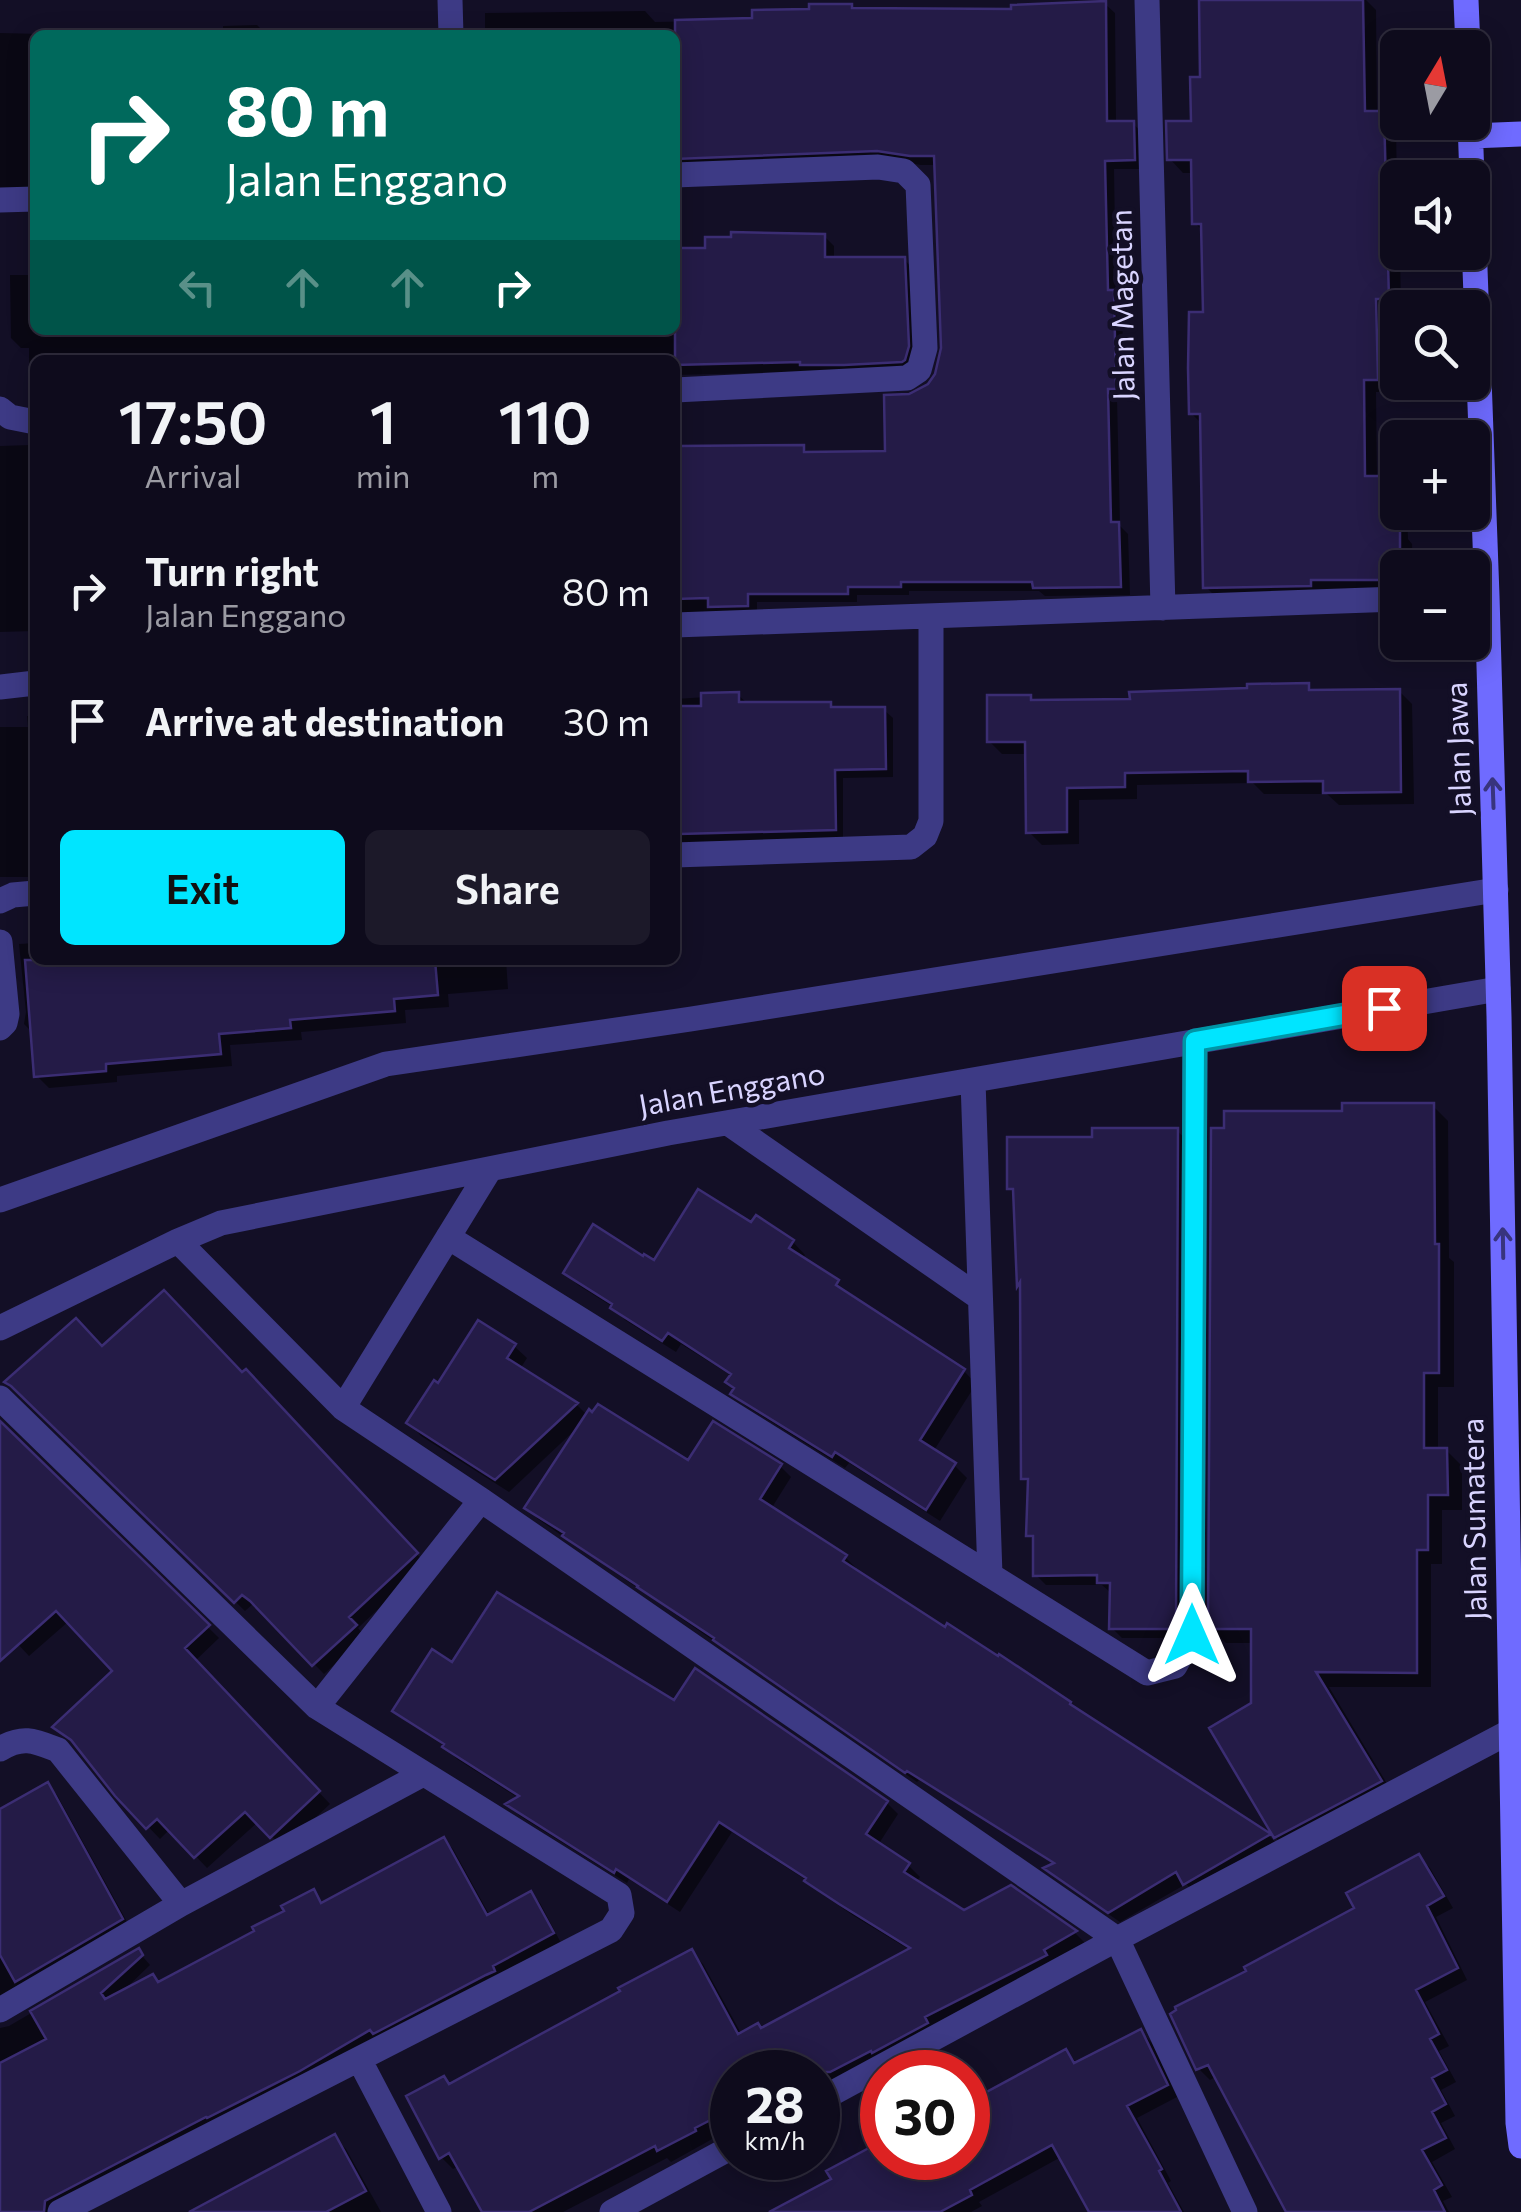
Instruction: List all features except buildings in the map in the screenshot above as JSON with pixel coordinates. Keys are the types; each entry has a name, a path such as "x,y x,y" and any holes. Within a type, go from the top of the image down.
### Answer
{"main road":[{"path":"1466,0 1467,30"},
{"path":"1490,131 1521,134"},
{"name":"Jalan Jawa","path":"1474,270 1479,550"},
{"name":"Jalan Jawa","path":"1483,660 1496,890"},
{"name":"Jalan Sumatera","path":"1496,890 1521,2146"}],"street":[{"path":"450,0 452,30"},
{"name":"Jalan Magetan","path":"1147,0 1163,608"},
{"path":"680,175 878,167 904,170 918,185 925,348 919,370 906,378 680,390"},
{"path":"0,200 30,199"},
{"path":"0,409 30,421"},
{"path":"680,626 1380,600"},
{"path":"680,855 911,847 924,836 931,821 930,616"},
{"path":"0,687 30,684"},
{"path":"0,1200 386,1064 1496,890"},
{"path":"0,900 30,893"},
{"path":"0,942 7,1014 6,1023 0,1028"},
{"name":"Jalan Enggano","path":"0,1328 220,1223 728,1123 1498,988"},
{"path":"448,1237 1147,1673 1175,1666 1192,1635 1195,1041"},
{"path":"973,1080 990,1575"},
{"path":"728,1123 980,1298"},
{"path":"343,1408 490,1169"},
{"path":"178,1241 343,1408 1117,1939 1245,2212"},
{"path":"0,1398 316,1706 618,1896 622,1913 611,1930 60,2212"},
{"path":"316,1706 481,1500"},
{"path":"840,2089 1511,1731"},
{"path":"0,1749 31,1739 58,1750 180,1904"},
{"path":"0,2010 180,1904 423,1774"},
{"path":"359,2059 439,2212"},
{"path":"612,2212 710,2159"}],"route":[{"path":"1192,1635 1195,1041 1384,1008"}]}
